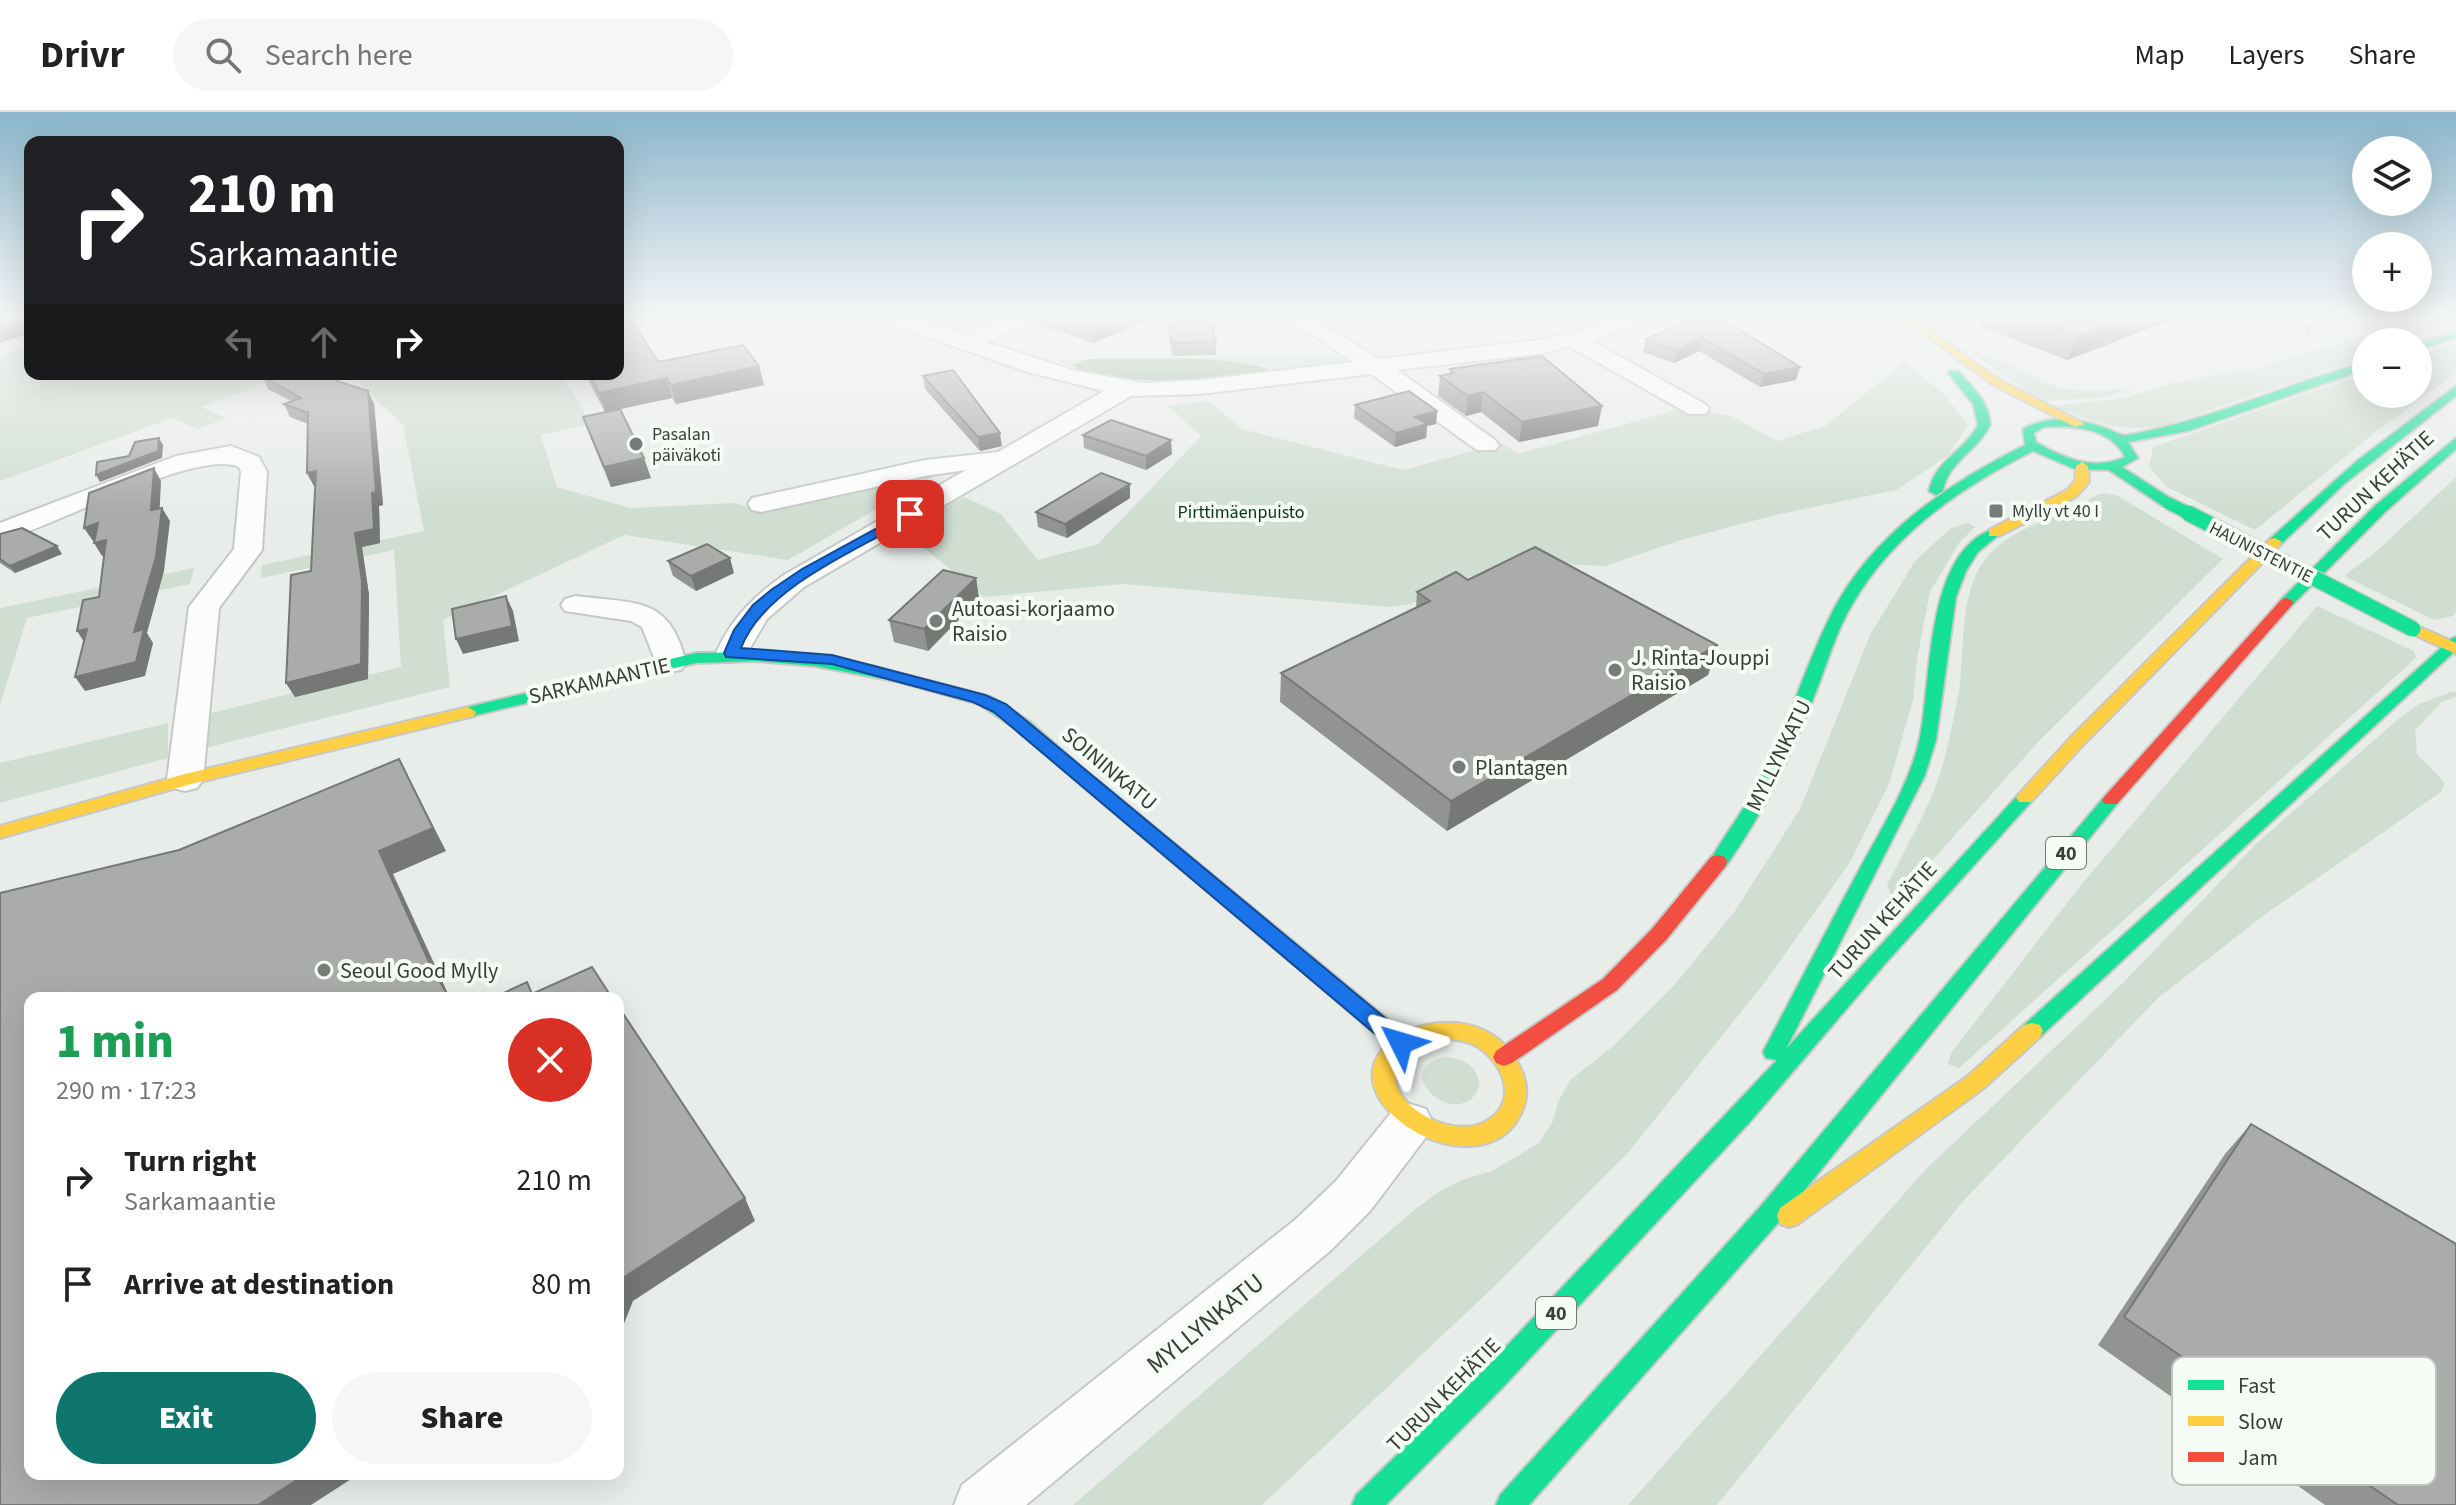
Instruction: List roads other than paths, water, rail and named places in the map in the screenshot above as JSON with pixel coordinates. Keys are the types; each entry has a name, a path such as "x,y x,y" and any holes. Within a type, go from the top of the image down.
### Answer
{"main road":[{"path":"1934,507 1937,477 1978,436 1985,421 1984,413 1961,382"},
{"path":"1968,382 2034,426"},
{"path":"1996,382 2081,425 2120,440 2131,451 2132,458 2113,467 2082,466 2050,457 2026,438 2027,432 2034,426 2055,423 2081,425"},
{"path":"2120,440 2184,428 2317,382"},
{"name":"TURUN KEHÄTIE","path":"1366,1505 1495,1377 1741,1116 1877,960 2087,730 2307,509 2387,442 2456,390"},
{"name":"TURUN KEHÄTIE","path":"1510,1505 1737,1253 2129,775 2290,600 2418,474 2456,442"},
{"name":"MYLLYNKATU","path":"1504,1057 1594,998 1657,937 1690,899 1748,820 1772,779 1844,605 1887,546 1934,507 1995,464 2033,446"},
{"path":"1741,1116 1912,788 1928,739 1949,593 1958,567 1986,537 2072,493 2082,482 2082,466"},
{"name":"HAUNISTENTIE","path":"2113,467 2168,503 2413,629 2454,646"},
{"path":"1737,1253 1976,1082 2308,775 2454,646"},
{"name":"SARKAMAANTIE","path":"0,832 185,780 670,663 732,653"},
{"name":"SOININKATU","path":"732,653 774,653 832,659 979,698 1000,708 1401,1043"},
{"path":"2412,684 2435,683"},
{"path":"1453,1030 1490,1044 1504,1057 1514,1073 1517,1091 1513,1109 1501,1124 1486,1133 1448,1137 1428,1132 1410,1123 1395,1108 1386,1091 1384,1073 1389,1056 1401,1043 1416,1034 1453,1030"}],"street":[{"path":"1099,382 1127,388 1200,387 1244,382"},
{"path":"1398,382 1486,445"},
{"path":"1649,382 1697,409"},
{"path":"732,653 739,633 758,608 785,587 1127,388"},
{"path":"0,533 185,461 231,454 250,462 254,472 248,550 204,607 185,780"},
{"path":"761,504 925,468 1013,456"},
{"path":"576,605 638,613 654,621 666,645 670,663"},
{"name":"MYLLYNKATU","path":"982,1505 1313,1235 1353,1196 1410,1123"}],"place":[{"name":"Pasalan päiväkoti","path":"636,444"},
{"name":"Mylly vt 40 I","path":"1996,511"},
{"name":"Autoasi-korjaamo Raisio","path":"936,621"},
{"name":"J. Rinta-Jouppi Raisio","path":"1615,670"},
{"name":"Plantagen","path":"1459,767"},
{"name":"Seoul Good Mylly","path":"324,970"}],"park label":[{"name":"Pirttimäenpuisto","path":"1241,512"}]}
